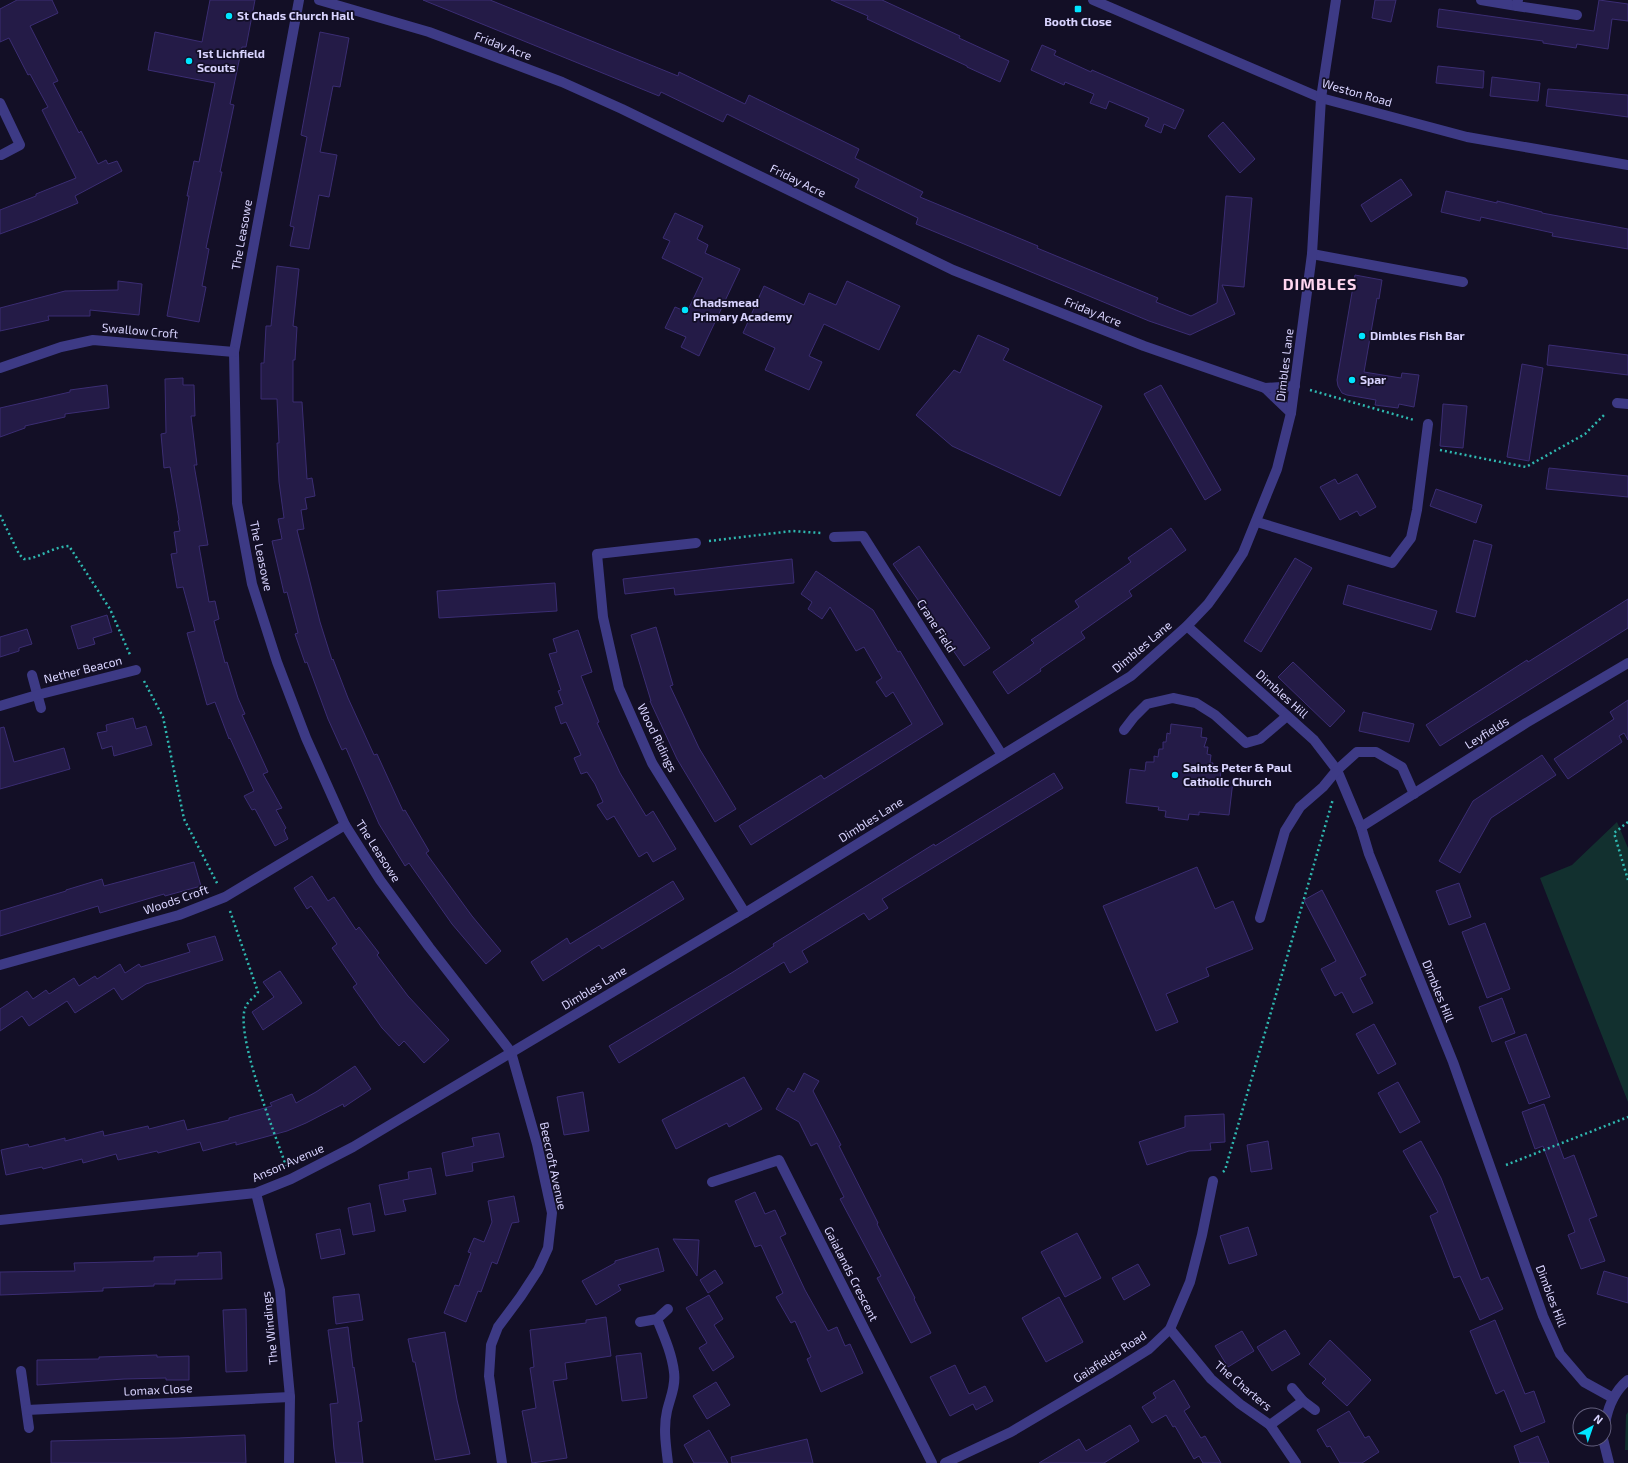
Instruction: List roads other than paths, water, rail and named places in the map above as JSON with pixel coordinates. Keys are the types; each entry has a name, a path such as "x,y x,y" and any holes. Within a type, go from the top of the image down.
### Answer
{"street":[{"name":"The Leasowe","path":"299,0 234,352 237,503 252,584 277,662 306,738 345,824 380,880 429,947 511,1052"},
{"name":"Friday Acre","path":"319,0 429,32 562,82 622,109 953,270 1144,346 1265,388 1295,386"},
{"name":"Weston Road","path":"1093,0 1321,98 1467,137 1628,165"},
{"name":"Dimbles Lane","path":"511,1052 745,914 1131,676 1187,626 1208,604 1226,580 1243,553 1257,522 1277,469 1291,413 1312,254 1321,98 1336,0"},
{"path":"1481,0 1518,3 1576,15"},
{"path":"0,103 20,145 1,155"},
{"path":"1312,254 1463,282"},
{"name":"Swallow Croft","path":"0,368 61,347 94,340 234,352"},
{"name":"Friday Acre","path":"1265,388 1291,413"},
{"path":"1617,403 1628,404"},
{"path":"1257,522 1392,563 1411,538 1417,510 1428,424"},
{"name":"Crane Field","path":"834,537 863,536 1002,755"},
{"name":"Wood Ridings","path":"696,543 597,554 603,617 619,688 652,763 745,914"},
{"name":"Dimbles Hill","path":"1187,626 1314,740 1337,770 1361,827 1369,854 1453,1062 1543,1316 1560,1354 1584,1382 1613,1398"},
{"name":"Leyfields","path":"1361,827 1526,724 1628,663"},
{"name":"Nether Beacon","path":"0,706 37,694 136,670"},
{"name":"Nether Beacon","path":"32,675 41,708"},
{"path":"1124,730 1134,716 1147,704 1173,698 1196,703 1215,715 1246,743 1260,738 1287,716"},
{"path":"1260,918 1285,831 1300,807 1323,787 1337,770 1357,752 1376,752 1402,767 1414,794"},
{"name":"Woods Croft","path":"0,965 179,915 225,897 345,824"},
{"name":"Anson Avenue","path":"0,1220 256,1193 291,1179 353,1147 511,1052"},
{"name":"Beecroft Avenue","path":"502,1463 489,1376 491,1345 498,1327 522,1296 548,1248 552,1213 537,1144 511,1052"},
{"name":"Gaialands Crescent","path":"712,1182 779,1160 932,1463"},
{"name":"Gaiafields Road","path":"945,1463 1011,1432 1109,1374 1149,1349 1170,1329 1190,1282 1202,1235 1213,1181"},
{"name":"The Windings","path":"256,1193 280,1290 290,1397 289,1463"},
{"path":"640,1322 657,1319 668,1309"},
{"path":"657,1319 670,1353 674,1372 673,1391 667,1411 665,1429 668,1463"},
{"name":"The Charters","path":"1170,1329 1211,1379 1240,1404 1270,1425 1296,1463"},
{"path":"21,1371 29,1428"},
{"path":"1610,1407 1613,1398 1622,1385 1628,1380"},
{"path":"1292,1388 1303,1401 1315,1410"},
{"name":"Lomax Close","path":"27,1410 290,1397"},
{"name":"The Charters","path":"1270,1425 1303,1401"},
{"path":"1605,1447 1609,1463"}],"place":[{"name":"Booth Close","path":"1078,9"},
{"name":"St Chads Church Hall","path":"229,16"},
{"name":"1st Lichfield Scouts","path":"189,61"},
{"name":"Chadsmead Primary Academy","path":"685,310"},
{"name":"Dimbles Fish Bar","path":"1362,336"},
{"name":"Spar","path":"1352,380"},
{"name":"Saints Peter & Paul Catholic Church","path":"1175,775"}],"district":[{"name":"DIMBLES","path":"1320,284"}]}
